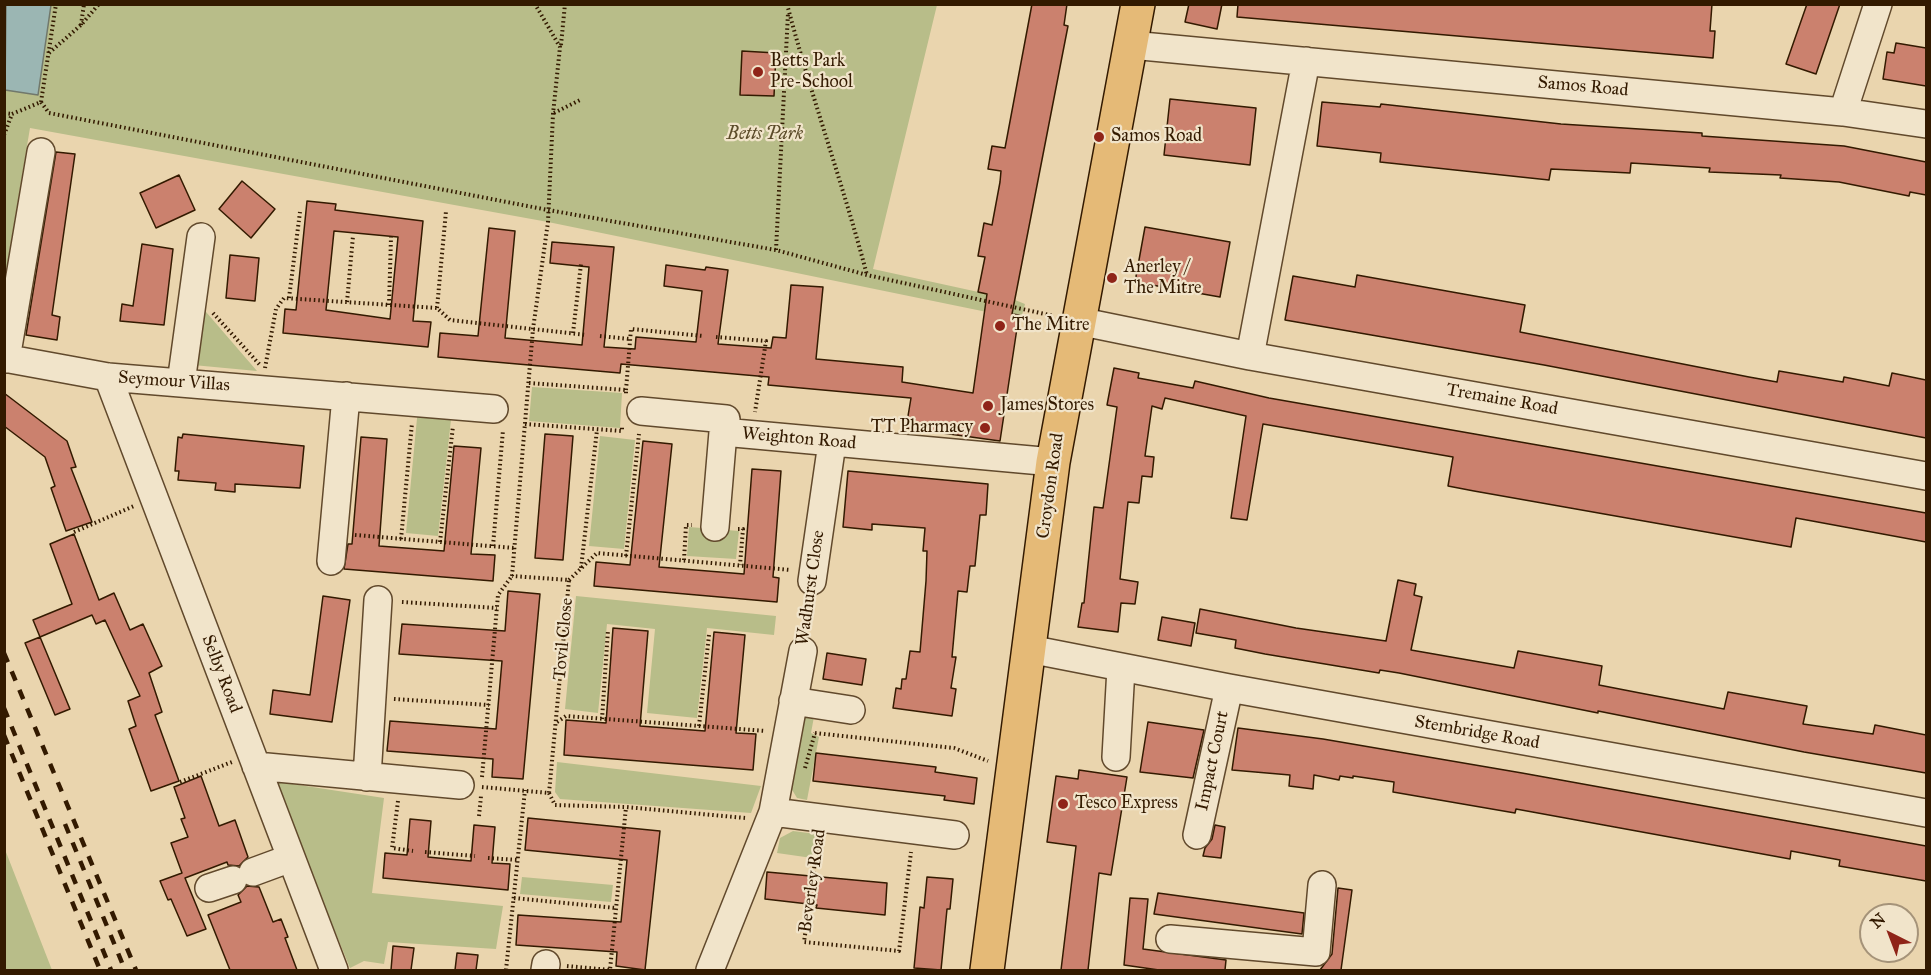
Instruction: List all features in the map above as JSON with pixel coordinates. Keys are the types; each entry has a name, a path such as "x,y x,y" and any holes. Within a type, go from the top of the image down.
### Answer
{"main road":[{"name":"Croydon Road","path":"987,970 1053,462 1138,4"}],"street":[{"path":"1843,112 1878,4"},
{"name":"Samos Road","path":"1131,45 1843,112 1926,124"},
{"path":"1250,356 1306,60"},
{"path":"5,359 41,152"},
{"path":"182,383 203,237"},
{"name":"Tremaine Road","path":"1078,321 1250,356 1926,476"},
{"name":"Seymour Villas","path":"5,359 108,377 456,405 499,415"},
{"name":"Selby Road","path":"108,377 334,970"},
{"path":"331,561 346,396"},
{"name":"Weighton Road","path":"629,405 726,419 715,527"},
{"name":"Weighton Road","path":"723,432 1053,462"},
{"name":"Wadhurst Close","path":"812,576 832,443"},
{"path":"367,777 378,600"},
{"name":"Stembridge Road","path":"1029,649 1229,688 1926,813"},
{"name":"Wadhurst Close","path":"710,970 772,816 803,651"},
{"path":"1116,757 1121,668"},
{"name":"Impact Court","path":"1197,835 1229,688"},
{"path":"793,701 851,710"},
{"path":"253,761 367,777 470,786"},
{"name":"Beverley Road","path":"772,816 821,818 955,836"},
{"path":"232,880 291,858"},
{"path":"1170,939 1265,960 1316,952 1322,885"}],"path":[{"path":"56,4 41,102 49,113 548,210 776,250 867,275 1078,321"},
{"path":"81,25 84,4"},
{"path":"48,54 81,25 99,4"},
{"path":"535,4 560,48"},
{"path":"479,816 470,786 489,705 498,595 512,576 533,329 548,222 553,114 565,4"},
{"path":"776,250 788,7"},
{"path":"788,7 810,89 842,185 867,275"},
{"path":"553,114 582,99"},
{"path":"4,113 12,114 41,102"},
{"path":"4,135 12,114"},
{"path":"437,308 446,211"},
{"path":"290,298 300,213"},
{"path":"347,302 353,236"},
{"path":"388,305 391,237"},
{"path":"573,333 580,264"},
{"path":"194,292 265,370 276,309 284,298 437,308 450,320 587,335"},
{"path":"626,556 631,329 703,336"},
{"path":"600,336 630,339"},
{"path":"716,337 766,341 752,435"},
{"path":"529,383 629,405"},
{"path":"400,539 414,402"},
{"path":"440,542 456,405"},
{"path":"525,424 622,431 629,405"},
{"path":"493,546 499,415"},
{"path":"581,569 597,429"},
{"path":"74,532 154,498"},
{"path":"333,533 514,548"},
{"path":"569,580 597,553 812,576"},
{"name":"Tovil Close","path":"512,576 569,580 549,793"},
{"name":"Wadhurst Close","path":"803,651 812,576"},
{"path":"378,600 496,608"},
{"path":"602,719 608,630"},
{"path":"699,726 709,635"},
{"path":"372,698 489,705"},
{"path":"556,723 566,716 787,733"},
{"path":"815,733 954,748 1013,772"},
{"path":"180,782 253,761"},
{"path":"400,780 392,849 413,851"},
{"path":"470,786 549,793 555,805 772,816"},
{"path":"506,970 525,790"},
{"path":"545,967 610,970 626,807"},
{"name":"Beverley Road","path":"821,818 804,942 899,951 914,831"},
{"path":"425,852 476,856"},
{"path":"488,858 518,860"},
{"path":"514,898 616,908"}],"green space":[{"name":"Betts Park","path":"4,5 937,5 873,269 1015,300 1025,304 1021,319 548,222 30,128 5,277"},
{"path":"200,305 257,371 193,365"},
{"path":"532,387 622,393 620,428 529,421"},
{"path":"418,408 452,411 438,536 406,533"},
{"path":"600,436 635,440 624,549 589,546"},
{"path":"689,527 739,531 736,559 687,556"},
{"path":"576,596 776,616 774,635 707,628 697,718 647,713 655,629 607,624 598,713 565,709"},
{"path":"815,711 811,733 819,737 807,800 797,798 788,783 797,713"},
{"path":"557,762 761,786 751,813 560,799 555,792"},
{"path":"273,781 384,798 372,893 503,906 496,949 388,942 384,964 364,961 350,968"},
{"path":"793,831 816,834 812,858 777,853 780,838"},
{"path":"4,847 52,970 5,970"},
{"path":"522,877 613,885 611,902 520,894"}],"water":[{"path":"6,4 51,5 38,95 5,90"}],"building":[{"path":"1032,4 1067,4 1064,25 1068,26 1012,314 1019,315 1000,441 906,428 911,398 768,385 769,377 621,364 620,373 438,357 440,333 478,336 489,228 515,231 505,338 582,345 589,267 550,263 552,242 614,247 604,347 635,349 636,337 696,342 702,291 664,286 666,265 705,270 706,267 728,270 718,344 771,348 773,337 786,338 791,285 823,287 816,359 903,367 902,382 973,393 987,294 978,292 985,257 978,256 984,223 992,225 1001,171 988,169 992,146 1005,148"},
{"path":"1189,4 1222,4 1217,29 1185,22"},
{"path":"1238,4 1712,4 1710,31 1715,31 1713,58 1237,17"},
{"path":"1807,4 1840,4 1816,74 1786,64"},
{"path":"1896,43 1926,48 1926,86 1883,79 1887,52 1894,53"},
{"name":"Betts Park Pre-School","path":"742,51 776,53 774,96 740,95"},
{"path":"1170,99 1256,108 1250,165 1164,155"},
{"path":"1322,102 1380,107 1381,104 1561,124 1702,133 1702,136 1844,146 1926,162 1926,195 1910,192 1909,196 1839,182 1780,178 1781,175 1709,172 1710,168 1631,163 1630,173 1551,169 1549,180 1380,162 1381,153 1317,146"},
{"path":"56,152 75,154 52,315 60,317 57,340 26,335"},
{"path":"179,175 195,210 156,228 140,193"},
{"path":"242,181 275,209 251,238 219,209"},
{"path":"307,201 336,204 335,210 423,221 413,321 431,322 428,347 283,333 285,309 296,310","holes":["334,231 398,237 390,319 326,310"]},
{"path":"1145,227 1230,242 1220,297 1135,282"},
{"path":"142,244 173,249 164,325 120,321 122,304 133,306"},
{"path":"230,255 259,258 255,301 226,298"},
{"path":"1357,275 1525,305 1520,332 1749,377 1777,382 1779,371 1843,382 1844,377 1889,386 1892,373 1926,380 1926,438 1544,365 1285,320 1293,276 1355,287"},
{"path":"1114,368 1139,373 1138,378 1193,388 1195,381 1269,398 1926,513 1926,542 1796,518 1791,547 1474,491 1448,486 1453,457 1263,424 1247,520 1231,518 1246,416 1165,398 1162,409 1152,406 1145,456 1154,457 1152,477 1142,476 1139,503 1128,502 1120,579 1138,582 1135,604 1121,603 1118,632 1078,627 1082,603 1084,603 1094,507 1103,508 1117,407 1107,405"},
{"path":"4,393 67,441 76,467 71,468 92,522 66,531 51,488 55,486 45,457 4,426"},
{"path":"183,434 304,446 300,488 235,484 235,492 215,490 216,483 178,480 179,471 175,471 178,437 182,438"},
{"path":"545,434 573,436 563,560 535,558"},
{"path":"361,437 387,439 379,546 444,551 454,446 481,448 471,554 495,555 493,581 344,569 348,544 352,544"},
{"path":"643,441 672,444 659,567 744,574 752,469 781,471 773,577 779,578 777,602 594,586 596,562 630,565"},
{"path":"848,471 988,484 986,515 980,515 975,566 970,566 967,592 958,591 952,657 956,657 951,688 956,689 952,716 893,708 896,688 901,689 902,679 906,679 910,651 920,652 926,581 927,551 923,551 925,528 872,524 872,530 843,527"},
{"path":"74,534 99,600 114,593 130,630 143,624 162,666 149,673 162,712 155,715 179,781 151,791 129,729 136,726 128,701 140,696 105,620 96,624 92,615 40,637 33,620 72,604 50,544"},
{"path":"1398,580 1416,584 1414,595 1422,597 1411,650 1514,668 1518,651 1602,666 1599,685 1724,709 1728,692 1807,706 1803,724 1873,734 1875,725 1926,735 1926,773 1804,752 1598,711 1598,713 1399,673 1380,670 1379,673 1265,654 1235,648 1236,640 1196,633 1200,609 1296,628 1386,641"},
{"path":"508,591 540,594 523,779 492,777 493,759 387,751 390,721 496,729 502,661 399,654 402,624 505,631"},
{"path":"323,596 350,600 332,722 270,714 273,690 310,695"},
{"path":"1162,617 1195,623 1191,646 1158,640"},
{"path":"613,628 648,631 640,726 705,731 714,632 745,635 736,733 756,734 753,770 564,755 566,720 606,723"},
{"path":"40,637 70,709 55,715 25,643"},
{"path":"827,653 866,659 862,685 823,679"},
{"path":"1148,722 1204,730 1193,778 1140,772"},
{"path":"1238,728 1323,739 1522,773 1926,846 1926,881 1839,866 1840,860 1791,851 1790,859 1516,809 1515,813 1393,792 1394,782 1353,776 1353,778 1340,776 1339,780 1314,775 1313,789 1289,786 1290,775 1232,770"},
{"path":"816,753 936,767 935,772 977,778 974,804 944,800 945,796 813,781"},
{"path":"1079,770 1127,777 1111,875 1099,873 1088,970 1061,970 1076,846 1047,842 1056,776 1078,779"},
{"path":"201,776 219,826 235,820 248,857 239,866 228,865 227,862 185,878 206,929 187,936 171,899 168,900 160,881 182,873 171,843 188,837 181,819 185,818 174,787"},
{"path":"528,818 660,831 645,970 616,966 617,952 516,945 518,915 621,922 627,860 525,850"},
{"path":"410,819 431,821 428,857 448,859 471,861 474,825 495,827 492,863 510,864 508,890 383,878 385,853 407,855"},
{"path":"1215,825 1225,827 1221,858 1203,856 1205,848 1212,839"},
{"path":"767,872 887,883 885,915 816,908 817,905 765,899"},
{"path":"927,877 953,879 950,909 947,909 941,970 914,968 920,907 924,908"},
{"path":"247,886 259,887 273,922 281,919 288,937 285,938 297,970 230,970 208,915 241,902 238,895"},
{"path":"1338,888 1352,890 1341,970 1320,970 1332,954"},
{"path":"1158,893 1304,913 1302,934 1154,914"},
{"path":"1130,898 1148,899 1143,949 1226,960 1225,970 1159,970 1124,965"},
{"path":"393,946 414,948 411,970 391,970"},
{"path":"457,953 478,955 476,970 455,970"}],"railway":[{"path":"4,653 136,970"},
{"path":"4,708 111,970"},
{"path":"4,735 100,970"},
{"path":"65,824 125,970"}],"place":[{"name":"Betts Park Pre-School","path":"758,72"},
{"name":"Samos Road","path":"1099,137"},
{"name":"Anerley / The Mitre","path":"1112,278"},
{"name":"The Mitre","path":"1000,326"},
{"name":"James Stores","path":"988,406"},
{"name":"TT Pharmacy","path":"985,428"},
{"name":"Tesco Express","path":"1063,804"}]}
